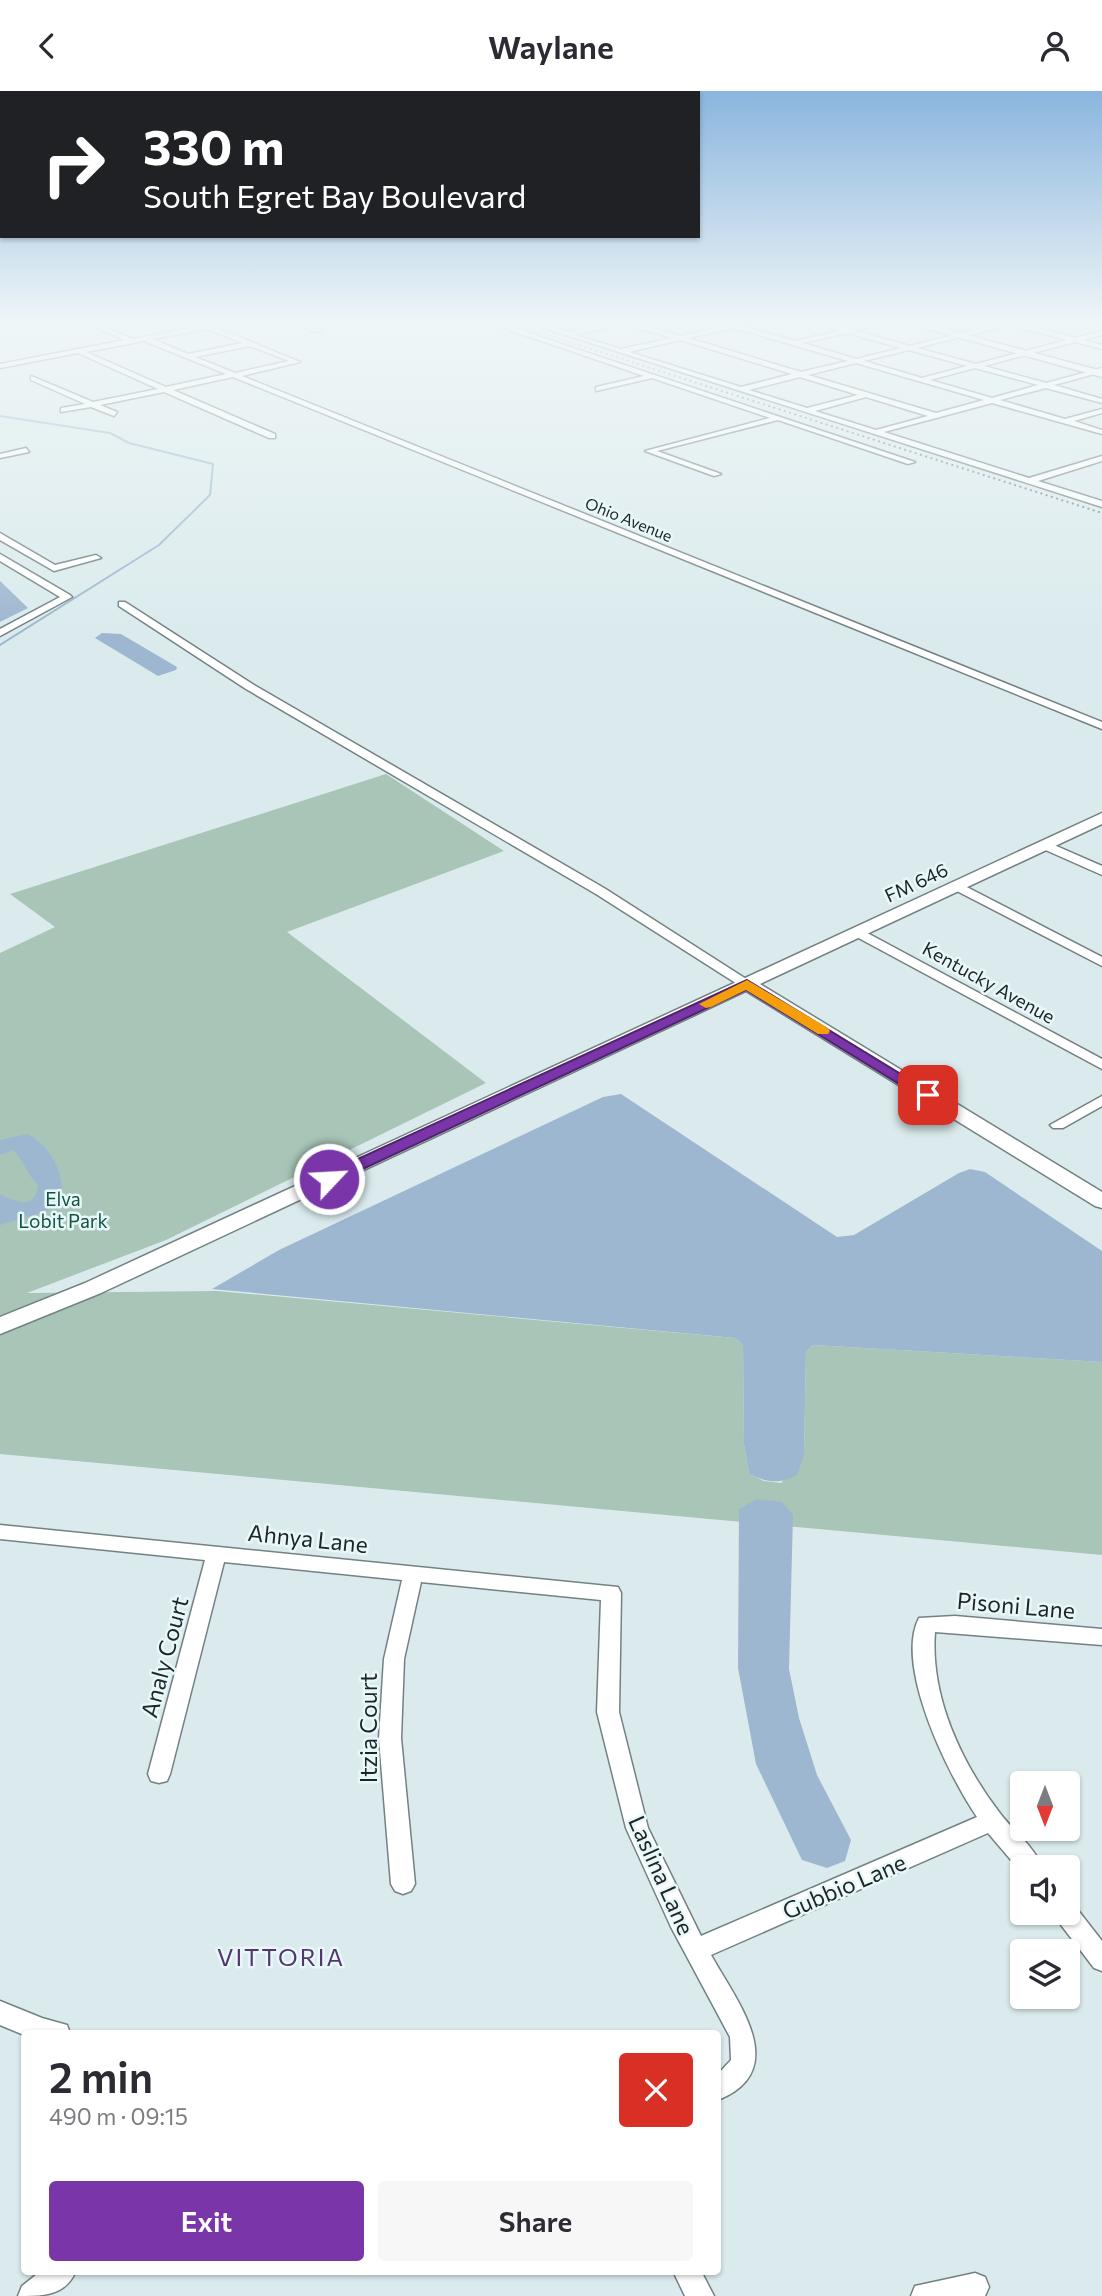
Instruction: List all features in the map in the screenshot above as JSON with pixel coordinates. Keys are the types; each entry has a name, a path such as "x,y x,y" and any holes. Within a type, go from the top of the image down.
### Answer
{"main road":[{"name":"FM 646","path":"0,1326 105,1282 1102,818"},
{"path":"747,984 1102,1201"}],"street":[{"path":"242,423 272,436"},
{"name":"Ohio Avenue","path":"353,423 1102,726"},
{"path":"717,474 649,451 759,423"},
{"path":"793,423 911,461"},
{"path":"848,423 1102,504"},
{"path":"876,432 911,423"},
{"path":"1073,423 1102,432"},
{"path":"0,456 26,450"},
{"path":"1029,481 1102,458"},
{"path":"1090,462 1102,465"},
{"path":"0,536 54,568 96,558"},
{"path":"0,557 66,597 0,633"},
{"path":"122,604 250,687 600,891 747,984"},
{"path":"1045,845 1102,871"},
{"path":"957,886 1102,962"},
{"name":"Kentucky Avenue","path":"858,933 1102,1065"},
{"path":"1058,1125 1102,1100"},
{"name":"Ahnya Lane","path":"0,1532 611,1593"},
{"name":"Analy Court","path":"159,1774 217,1553"},
{"name":"Itzia Court","path":"403,1884 390,1738 394,1659 413,1574"},
{"name":"Laslina Lane","path":"611,1593 608,1711 637,1828 696,1950 742,2035 746,2052 738,2072 721,2086"},
{"name":"Pisoni Lane","path":"992,1821 966,1783 929,1689 923,1657 926,1624 955,1624 1102,1637"},
{"path":"992,1821 1021,1855"},
{"name":"Gubbio Lane","path":"696,1950 992,1821"},
{"path":"1075,1925 1102,1960"},
{"path":"0,2013 41,2030"},
{"path":"32,2296 58,2275"},
{"path":"688,2275 700,2296"},
{"path":"925,2296 975,2287"}],"green space":[{"name":"Elva Lobit Park","path":"386,774 504,851 287,932 486,1083 166,1240 27,1293 217,1291 735,1338 743,1345 744,1445 749,1474 764,1481 781,1483 804,1455 806,1352 813,1345 1102,1362 1102,1555 0,1454 0,953 55,927 10,894"}],"water":[{"path":"0,581 28,608 0,622"},
{"path":"102,633 121,634 177,667 176,670 158,676 95,638"},
{"path":"621,1094 837,1237 854,1235 959,1173 970,1169 985,1172 1102,1251 1102,1362 813,1345 806,1352 804,1455 797,1475 773,1481 749,1474 744,1445 743,1345 735,1338 212,1289 279,1250 603,1097"},
{"path":"27,1134 43,1145 55,1163 61,1183 60,1202 44,1212 0,1225 0,1194 24,1202 33,1198 36,1193 38,1184 13,1150 0,1155 0,1140"},
{"path":"757,1499 782,1502 793,1515 789,1669 799,1718 817,1775 851,1840 845,1861 827,1868 802,1860 756,1764 738,1668 739,1509"}],"waterway":[{"path":"0,645 159,545 210,495 213,464 129,443 110,433 45,423"}],"railway":[{"path":"821,423 1102,513"}],"slow traffic":[{"path":"706,1004 747,984 823,1031"}],"district":[{"name":"VITTORIA","path":"281,1956"}],"route":[{"path":"329,1179 747,984 928,1095"}]}
